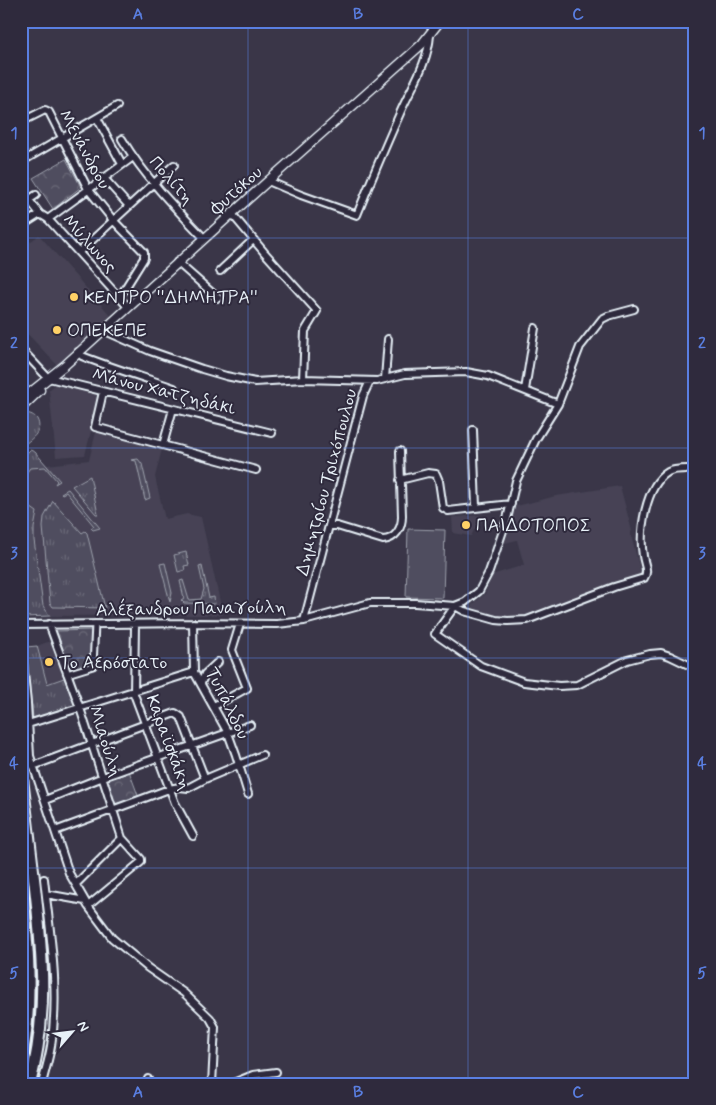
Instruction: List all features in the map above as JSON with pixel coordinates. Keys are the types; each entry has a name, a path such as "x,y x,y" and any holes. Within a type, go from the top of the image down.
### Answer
{"main road":[{"path":"21,770 42,955 44,989 40,1039 30,1084"},
{"path":"21,879 28,940 30,980 27,1030 21,1063"}],"street":[{"name":"Φυτόκου","path":"21,400 49,378 412,54 440,21"},
{"path":"268,181 301,196 357,215 402,108 421,70 428,51 430,35"},
{"path":"21,162 117,106"},
{"name":"Μενάνδρου","path":"21,122 46,110 49,112 88,189 112,220 142,250 144,255 119,298"},
{"name":"Πολίτη","path":"97,118 122,164"},
{"name":"Πολίτη","path":"122,139 153,184 204,238"},
{"path":"48,219 103,177 133,157"},
{"path":"79,252 174,165"},
{"path":"103,177 129,206"},
{"path":"21,205 36,196"},
{"name":"Μύλωνος","path":"29,200 128,307"},
{"path":"21,226 40,214"},
{"path":"232,214 253,240 317,310 306,328 303,379"},
{"path":"220,271 253,240"},
{"path":"177,262 218,298"},
{"path":"634,309 608,316 597,323 580,347 558,404 520,471 489,572 482,586 470,599 455,606 435,634 481,666 524,682 559,686 576,685 627,660 661,653 695,668"},
{"path":"525,390 535,328"},
{"path":"103,330 150,351 226,376 264,382 303,379 379,381 405,374 466,372 488,376 558,404"},
{"path":"385,379 388,339"},
{"path":"22,351 49,378"},
{"path":"78,352 82,356 112,368 126,370 174,388"},
{"name":"Φυτόκου","path":"21,408 46,384 49,378"},
{"name":"Μάνου Χατζηδάκι","path":"49,378 272,433"},
{"name":"Δημητρίου Τριχόπουλου","path":"304,621 363,396 370,381"},
{"path":"103,392 95,428 256,470"},
{"path":"163,445 173,409"},
{"path":"473,430 476,507"},
{"path":"329,526 337,526 383,540 390,539 402,526 400,451"},
{"name":"Αλέξανδρου Παναγούλη","path":"21,625 267,624 304,621 370,603 415,603 455,606 464,611 496,620 522,621 644,578 646,571 643,555 643,519 653,490 669,471 695,469"},
{"path":"400,480 433,473 439,479 443,508 446,511 511,504"},
{"name":"Τυπάλδου","path":"193,623 194,672 228,733 240,764 248,794"},
{"name":"Μιαούλη","path":"49,624 80,708 122,838 141,858 141,860 86,903"},
{"path":"67,674 93,666 95,624"},
{"name":"Καραϊσκάκη","path":"135,624 134,691 169,788 193,836"},
{"path":"214,706 247,688 232,650 240,624"},
{"path":"21,643 28,746 66,866 86,903 103,927 121,947 184,993 213,1021 215,1032 214,1083"},
{"path":"201,683 205,674 218,662"},
{"path":"28,724 194,672"},
{"path":"33,766 177,714 181,717 205,779"},
{"path":"45,800 103,777 250,725"},
{"path":"55,831 169,788 187,788 262,755"},
{"path":"76,884 122,838"},
{"path":"42,1084 51,1046 54,999 52,948 44,879"},
{"path":"46,894 86,903"},
{"path":"231,1084 253,1075 276,1072"}],"shaded area":[{"path":"39,235 112,317 57,365 21,327 21,249"},
{"path":"56,384 100,396 85,455 56,457 49,390"},
{"path":"96,432 162,449 155,477 165,519 187,514 201,517 223,615 38,616 22,468 89,460"},
{"path":"620,486 642,576 527,618 506,620 467,609 485,594 492,575 524,565 517,540 504,542 513,516 513,507 556,496"},
{"name":"ΠΑΙΔΟΤΟΠΟΣ","path":"483,515 479,530 474,530 471,536 453,533 452,517"},
{"name":"Το Αερόστατο","path":"50,641 64,678 47,684 37,646"}],"green space":[{"path":"66,159 81,187 53,209 33,178"},
{"path":"26,413 37,419 39,428 35,435 21,447 21,416"},
{"path":"30,450 35,452 60,481 55,484 57,481 45,467 30,468 24,476 27,505 37,512 34,540 43,606 50,616 23,617 21,597 21,459"},
{"path":"138,459 142,464 150,498 145,500 136,461 131,460"},
{"path":"90,476 98,514 72,486"},
{"path":"68,489 100,528 93,530 91,528 94,526 66,492 61,493"},
{"path":"53,501 82,533 85,531 87,533 105,608 53,607 50,603 43,527 44,517"},
{"path":"408,529 445,530 443,598 406,597"},
{"path":"186,552 189,565 184,566 185,570 178,572 174,555"},
{"path":"165,563 172,593 170,602 160,564"},
{"path":"202,566 209,598 214,597 215,604 184,603 181,600 184,598 180,581 183,580 189,600 201,599 204,589 199,567"},
{"path":"93,630 92,665 71,672 56,631"},
{"path":"37,646 47,684 64,678 75,706 33,718 26,647"},
{"path":"129,771 139,798 115,808 104,780"}],"place":[{"name":"ΚΕΝΤΡΟ ''ΔΗΜΗΤΡΑ''","path":"74,297"},
{"name":"ΟΠΕΚΕΠΕ","path":"57,330"},
{"name":"ΠΑΙΔΟΤΟΠΟΣ","path":"466,525"},
{"name":"Το Αερόστατο","path":"49,662"}]}
